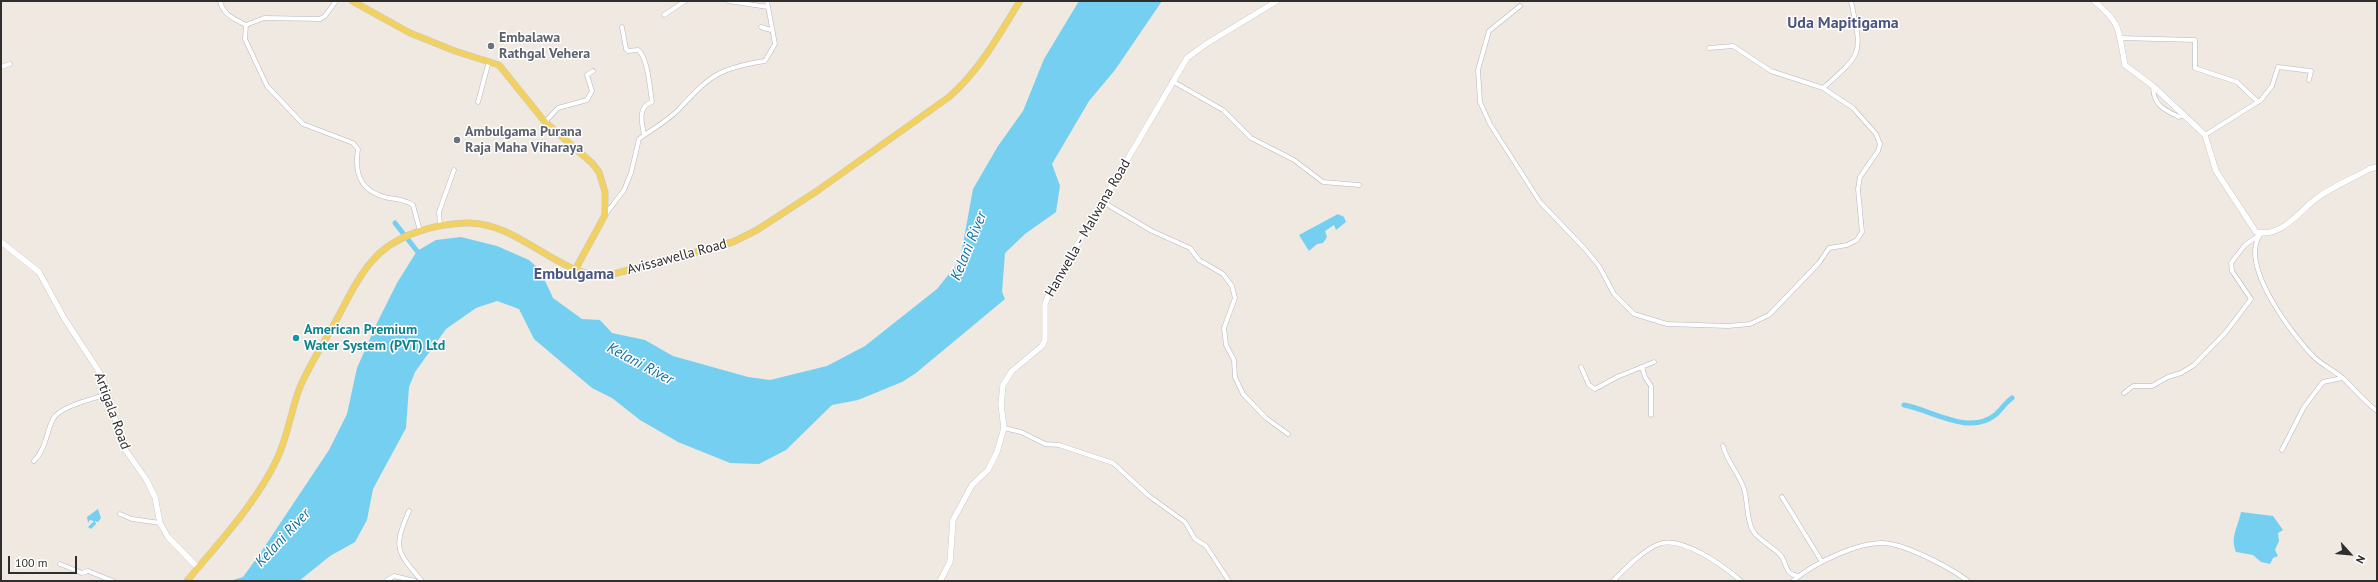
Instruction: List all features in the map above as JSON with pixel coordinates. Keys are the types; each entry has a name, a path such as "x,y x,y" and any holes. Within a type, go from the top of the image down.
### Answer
{"main road":[{"path":"352,1 410,33 455,52 490,61 504,70 523,97 545,122 592,163 599,172 605,192 605,215 575,270"},
{"name":"Avissawella Road","path":"187,581 237,523 277,460 303,382 357,284 371,262 387,247 420,231 440,225 468,223 489,226 534,245 575,270 593,276 606,276 733,242 757,230 817,191 949,97 966,82 980,66 1020,1"}],"street":[{"path":"220,1 222,8 232,19 246,25 264,18 320,19 325,16 336,1"},
{"path":"664,15 685,1"},
{"path":"728,1 768,7"},
{"path":"605,215 624,190 631,173 637,143 644,135 679,110 687,98 705,82 724,69 765,61 774,44 767,1"},
{"name":"Hanwella - Malwana Road","path":"940,581 950,562 953,520 972,485 988,470 1004,428 1001,405 1003,385 1012,371 1042,346 1046,330 1045,304 1050,291 1172,81 1187,58 1206,44 1277,1"},
{"path":"1823,88 1844,69 1858,51 1859,40 1851,1"},
{"path":"2094,1 2111,15 2119,28 2119,38 2125,65 2153,86 2205,135 2216,171 2250,224 2256,232 2262,233"},
{"path":"1520,6 1489,31 1478,70 1480,102 1490,124 1540,202 1594,260 1614,294 1634,314 1648,320 1675,324 1728,326 1750,324 1769,315 1819,263 1829,248 1847,245 1857,240 1862,232 1858,189 1860,177 1878,151 1880,144 1876,134 1853,108 1823,88 1771,72 1733,46 1709,48"},
{"path":"246,25 245,39 267,86 303,124 353,143 358,149 355,166 366,188 380,196 413,205 420,231"},
{"path":"622,27 626,49 628,51 638,50 641,52 648,75 652,102 645,104 642,109 644,135"},
{"path":"761,27 771,30"},
{"path":"2119,38 2195,40 2195,68 2237,82 2258,102"},
{"path":"478,102 490,61"},
{"path":"1,67 10,64"},
{"path":"2205,135 2258,102 2272,86 2278,67 2311,71 2309,80"},
{"path":"545,122 558,108 587,100 592,91 587,75 593,71"},
{"path":"1172,81 1223,110 1251,138 1294,160 1323,182 1359,185"},
{"path":"2153,86 2154,98 2161,109 2179,117 2184,115"},
{"path":"2124,393 2133,386 2152,386 2168,377 2181,373 2194,365 2226,332 2251,300 2232,271 2231,263 2245,245 2262,233 2275,230 2292,221 2317,198 2368,169 2377,167"},
{"path":"440,225 439,212 454,170"},
{"path":"1103,202 1152,231 1190,248 1199,260 1223,274 1232,286 1235,298 1224,328 1226,346 1234,360 1235,378 1243,394 1266,418 1288,434"},
{"path":"2262,233 2258,238 2255,260 2264,287 2298,338 2313,356 2342,378 2377,411"},
{"name":"Artigala Road","path":"1,242 39,272 64,318 102,376 124,448 146,479 155,497 160,523 168,537 198,568"},
{"path":"1581,367 1588,385 1595,389 1616,377 1654,362"},
{"path":"1642,367 1645,377 1651,386 1651,415"},
{"path":"2282,450 2304,407 2323,382 2342,378"},
{"path":"34,462 47,439 54,417 70,406 107,394"},
{"path":"1004,428 1021,432 1045,444 1059,445 1113,463 1148,496 1186,522 1195,539 1206,546 1229,581"},
{"path":"1722,446 1725,456 1735,467 1745,490 1753,531 1782,556 1786,571 1791,575 1798,576"},
{"path":"1782,497 1822,562"},
{"path":"409,511 401,530 398,547 403,559 422,581"},
{"path":"120,514 132,519 160,523"},
{"path":"1613,581 1629,565 1659,544 1669,542 1679,544 1720,563 1741,581"},
{"path":"1793,581 1798,576 1838,553 1882,543 1904,549 1948,566 1968,581"},
{"path":"60,564 82,573 88,571 113,581"},
{"path":"386,581 394,576 415,581"}],"water":[{"name":"Kelani River","path":"1079,1 1162,1 1115,70 1089,101 1052,164 1060,186 1056,212 1025,234 1005,253 1002,292 1005,299 916,373 902,382 858,400 832,405 786,450 759,464 730,463 678,442 640,420 612,398 592,388 534,339 519,309 497,301 476,308 446,329 415,372 409,387 406,428 373,489 367,520 355,542 330,556 299,581 230,581 243,577 329,450 347,414 357,368 376,325 397,283 417,251 436,240 461,237 497,246 529,260 540,270 553,298 582,319 600,320 612,333 645,340 673,356 748,377 770,380 827,366 865,346 937,289 960,260 973,189 998,146 1023,111 1044,59"},
{"path":"1338,214 1344,217 1346,222 1336,230 1334,225 1325,231 1327,237 1323,243 1317,244 1309,251 1299,235"},
{"path":"98,509 101,518 98,522 95,521 96,524 91,529 88,527 94,521 90,520 88,523 87,517"},
{"path":"2241,512 2273,516 2283,530 2278,533 2279,541 2275,550 2278,556 2273,558 2270,564 2261,562 2253,555 2236,552 2234,547 2234,537"}],"waterway":[{"path":"395,223 417,251"},
{"path":"1904,405 1950,420 1974,423 1985,421 1995,415 2012,398"}],"place":[{"name":"Embalawa Rathgal Vehera","path":"491,46"},
{"name":"Ambulgama Purana Raja Maha Viharaya","path":"457,140"},
{"name":"American Premium Water System (PVT) Ltd","path":"296,338"}],"district":[{"name":"Uda Mapitigama","path":"1843,23"},
{"name":"Embulgama","path":"574,274"}]}
